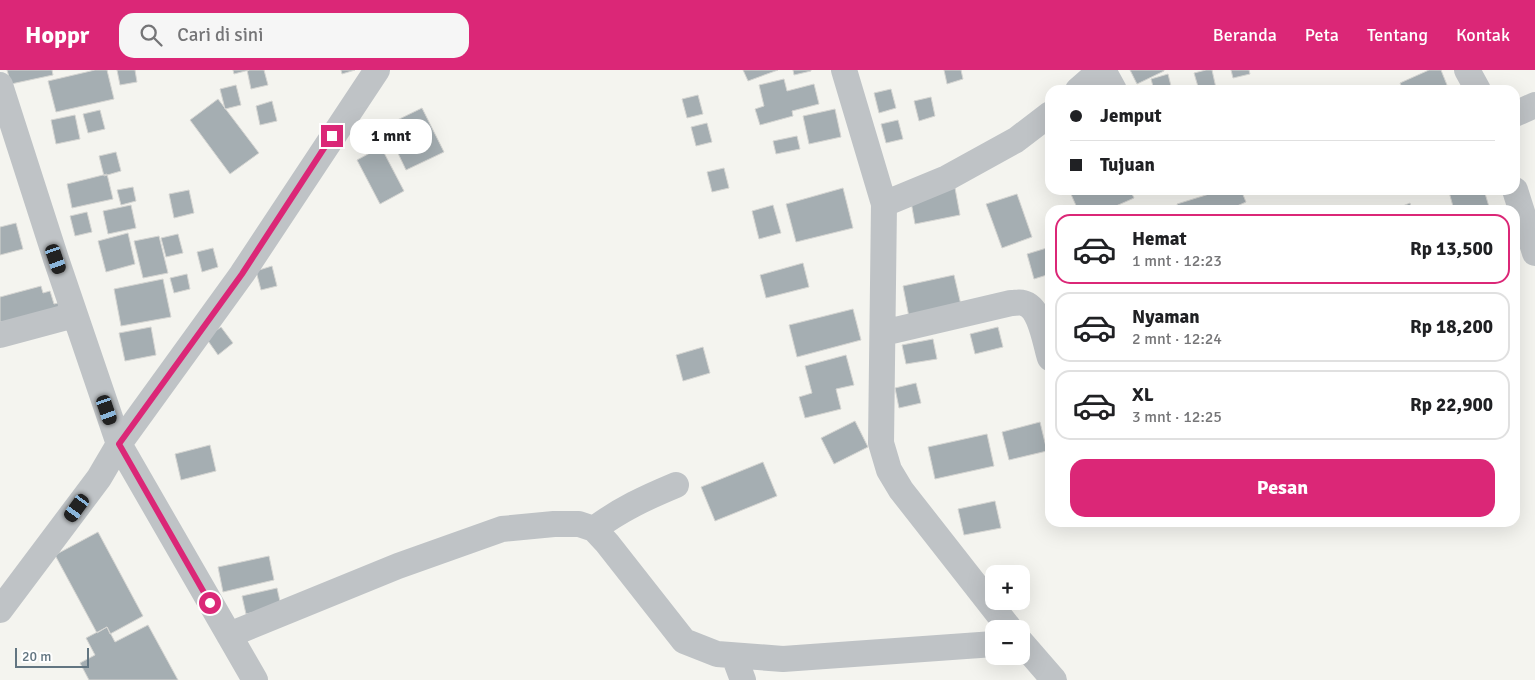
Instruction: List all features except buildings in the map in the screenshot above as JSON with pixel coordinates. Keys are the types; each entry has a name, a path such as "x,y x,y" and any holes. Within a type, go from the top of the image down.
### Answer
{"street":[{"path":"0,610 99,478 119,444 242,274 377,70"},
{"path":"844,70 884,204 881,437 889,470 920,515 1003,620"},
{"path":"1084,85 1102,70 1111,85"},
{"path":"1467,70 1475,85"},
{"path":"0,87 119,444 255,680"},
{"path":"1520,112 1535,105"},
{"path":"884,204 947,178 1016,140 1045,118"},
{"path":"1520,206 1535,253"},
{"path":"883,333 1011,303 1023,303 1034,309 1045,339"},
{"path":"0,335 67,317 72,306"},
{"path":"594,530 622,509 676,485"},
{"path":"228,635 398,566 502,529 579,524 594,530 607,543 684,640 717,654 783,659 985,645"},
{"path":"1030,652 1054,680"},
{"path":"734,656 743,680"}],"route":[{"path":"210,603 119,444 242,274 332,136"}]}
